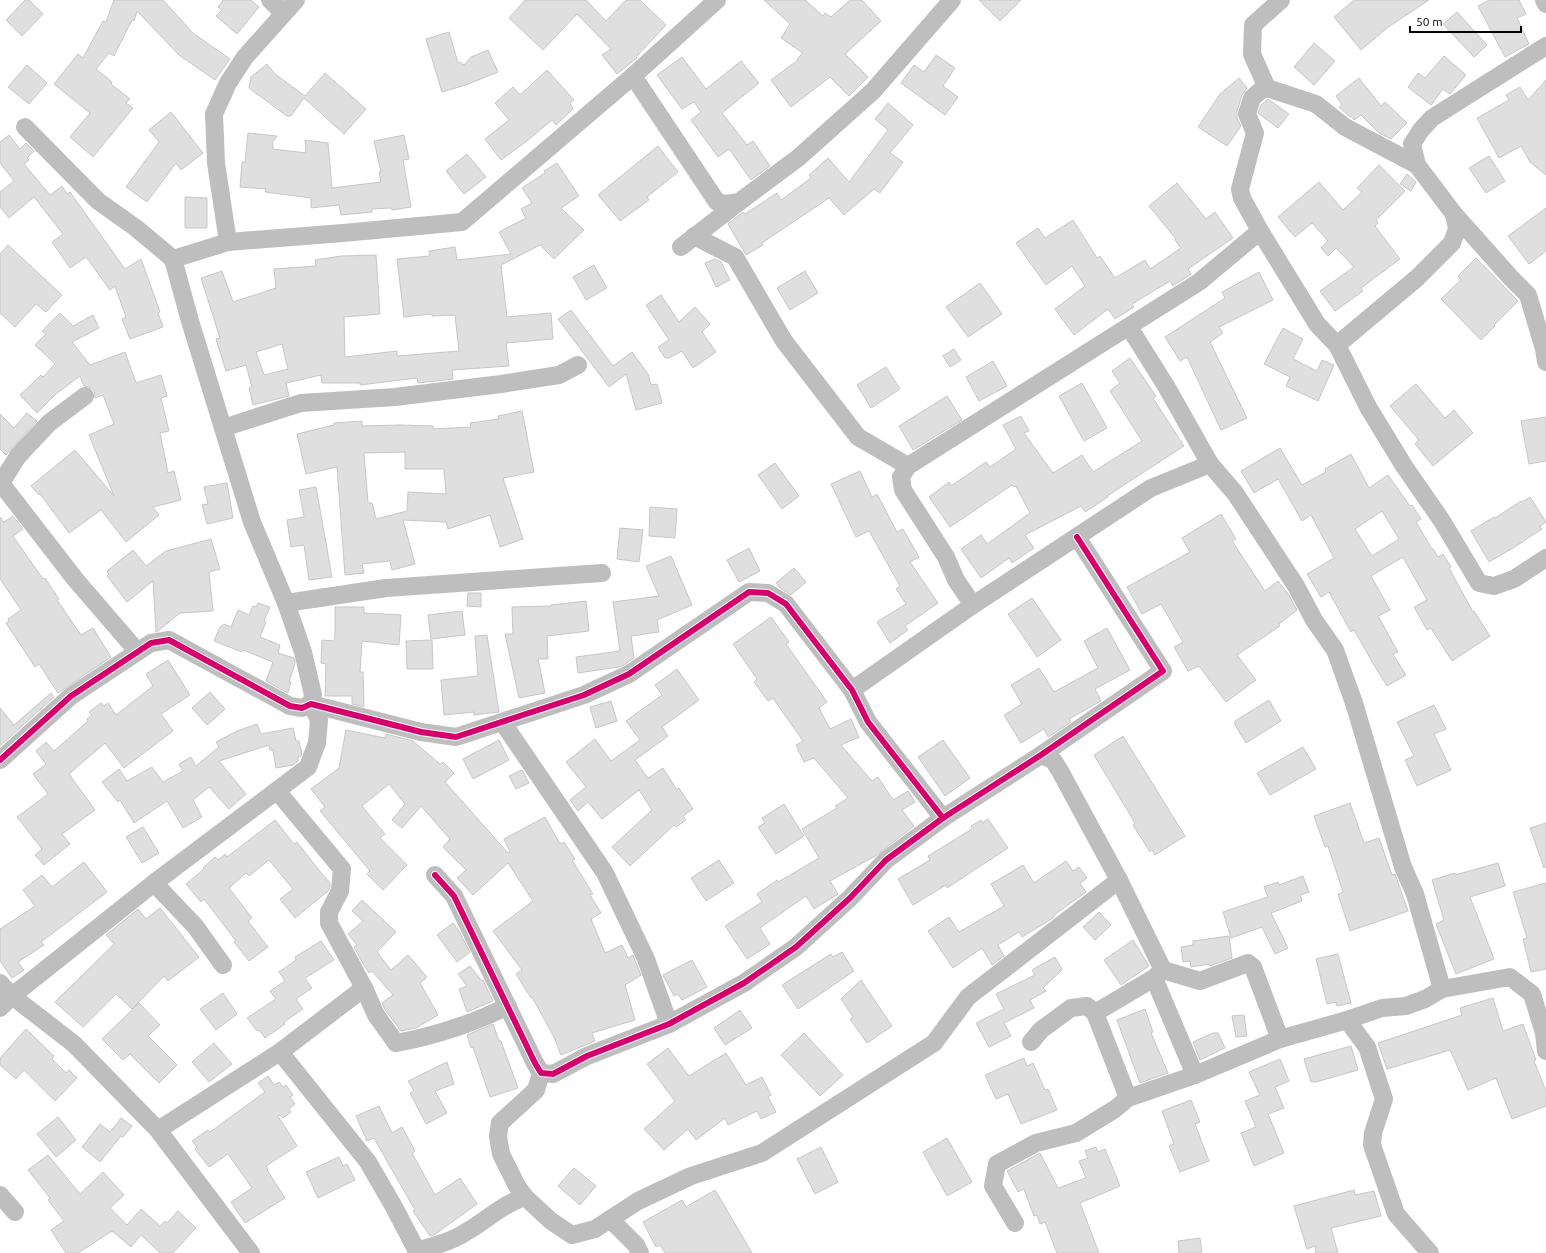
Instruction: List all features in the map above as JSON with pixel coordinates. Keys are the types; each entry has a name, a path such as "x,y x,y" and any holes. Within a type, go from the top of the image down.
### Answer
{"street":[{"path":"270,0 283,13"},
{"path":"228,242 216,162 214,114 228,83 245,57 296,0"},
{"path":"173,259 228,242 462,222 633,76 717,0"},
{"path":"908,466 858,437 784,341 735,257 688,242 798,158 874,91 952,0"},
{"path":"1267,88 1252,54 1253,25 1281,0"},
{"path":"1544,0 1546,4"},
{"path":"1546,46 1432,118 1421,130 1412,144 1417,165 1454,214 1528,295 1544,349 1546,362"},
{"path":"633,76 717,202 726,204 739,202"},
{"path":"1417,165 1345,127 1316,104 1267,88 1260,91 1252,98 1247,114 1255,133 1240,189 1242,198 1260,231 1317,324 1337,345 1368,407 1404,466 1442,521 1479,583 1494,586 1514,579 1546,558"},
{"path":"6,1002 154,883 308,767 317,743 319,720 311,704 313,695 303,652 286,602 252,522 190,321 173,259 136,228 98,201 25,127"},
{"path":"1337,345 1416,278 1452,243 1457,229 1454,214"},
{"path":"974,605 956,580 946,557 903,490 901,477 908,466 1199,282 1260,231"},
{"path":"1528,295 1546,297"},
{"path":"1129,327 1166,386 1210,464 1235,493 1296,586 1314,620 1335,650 1354,702 1403,867 1415,894 1442,989"},
{"path":"223,428 301,403 394,397 501,384 559,375 578,365"},
{"path":"86,396 49,423 18,456 0,482 75,579 137,651"},
{"path":"852,690 974,605 1151,488 1210,464"},
{"path":"541,1073 554,1074 587,1056 669,1024 744,983 796,947 850,898 886,860 944,818 1041,755 1164,671 1077,537"},
{"path":"286,602 386,588 602,573"},
{"path":"0,760 71,696 150,643 169,640 290,706 302,708 311,704 421,732 456,737 503,723 584,694 629,674 748,592 768,593 786,604 852,690 868,722 944,818"},
{"path":"503,723 604,873 646,958 669,1024"},
{"path":"1041,755 1053,760 1060,771 1119,880 1158,974 1195,1075"},
{"path":"277,791 342,869 340,891 329,912 329,923 364,988 376,1015 396,1043 418,1039 452,1029 493,1014 508,1006"},
{"path":"435,875 454,896 541,1073 536,1090 500,1123 498,1136 501,1154 517,1186 525,1197 551,1221 572,1235 595,1229 638,1201 690,1176 762,1153 934,1043 968,997 1119,880"},
{"path":"154,883 195,926 224,965"},
{"path":"1095,1013 1158,974 1200,981 1248,963 1253,967 1280,1039"},
{"path":"1014,1223 993,1186 997,1164 1036,1143 1076,1133 1115,1109 1128,1098 1195,1075 1280,1039 1347,1020 1382,1008 1406,1006 1425,999 1442,989 1510,977 1532,994 1544,1033 1546,1052"},
{"path":"0,983 6,1002 74,1044 158,1130 251,1253"},
{"path":"158,1130 280,1052 364,988"},
{"path":"1031,1042 1041,1030 1071,1008 1087,1006 1095,1013 1128,1098"},
{"path":"1347,1020 1367,1047 1384,1099 1373,1133 1372,1145 1396,1214 1430,1253"},
{"path":"280,1052 368,1162 394,1207 417,1252 466,1233 495,1212 525,1197"},
{"path":"0,1195 15,1212"},
{"path":"610,1219 636,1245 640,1253"}],"building":[{"path":"25,0 29,0 43,14 22,36 6,20"},
{"path":"114,0 163,0 193,33 230,59 215,80 179,55 137,11 134,21 132,20 114,56 109,53 96,69 112,82 111,84 130,99 126,103 133,108 93,157 70,137 90,113 54,84 78,54 83,58 103,21 106,22"},
{"path":"223,0 251,0 259,7 237,34 216,16 222,10 218,7"},
{"path":"525,0 586,0 606,21 626,0 640,0 666,25 636,57 637,58 617,74 602,55 611,49 577,14 543,50 509,18"},
{"path":"764,0 805,0 823,16 825,13 831,17 850,0 862,0 881,21 845,54 868,77 849,96 830,77 791,107 771,80 798,60 797,59 803,53 781,38 790,24"},
{"path":"979,0 1021,0 1000,21"},
{"path":"1354,0 1429,0 1387,28 1361,50 1334,17"},
{"path":"1489,0 1519,0 1526,14 1517,18 1529,44 1505,57 1478,6"},
{"path":"1457,12 1487,45 1474,57 1443,24"},
{"path":"449,32 458,63 460,62 464,65 471,57 488,50 498,72 466,85 442,92 426,39"},
{"path":"1314,43 1335,61 1314,85 1294,67"},
{"path":"936,55 955,68 943,86 958,97 945,115 901,83 914,65 924,72"},
{"path":"1444,56 1466,75 1450,94 1443,89 1431,105 1408,87 1418,73 1425,78"},
{"path":"682,57 706,89 741,61 759,83 722,113 747,145 753,141 770,166 751,180 729,149 718,157 691,120 701,112 694,102 682,109 657,75"},
{"path":"267,64 275,74 305,96 325,73 366,109 344,134 304,98 291,116 287,116 249,88 251,77"},
{"path":"27,65 47,83 29,104 8,87"},
{"path":"547,70 574,100 570,103 573,109 556,125 552,120 501,160 485,139 509,120 495,103 513,87 520,95"},
{"path":"1239,78 1247,88 1242,95 1237,111 1237,118 1241,126 1227,146 1198,127 1220,94"},
{"path":"1359,78 1381,106 1385,102 1407,123 1391,139 1379,133 1361,115 1354,120 1339,107 1342,105 1336,96"},
{"path":"1546,80 1546,175 1530,162 1521,146 1499,158 1477,118 1509,100 1506,95 1520,87 1528,100"},
{"path":"1268,99 1289,114 1278,128 1258,113 1261,105"},
{"path":"888,103 913,125 890,153 903,162 880,193 874,189 844,215 829,198 762,243 763,245 746,255 728,224 743,212 745,214 777,193 781,200 811,178 809,175 828,158 849,182 888,130 875,119"},
{"path":"171,112 203,153 181,170 176,163 147,202 126,187 159,142 149,130"},
{"path":"248,133 277,136 272,143 273,149 306,153 305,140 328,143 332,188 381,182 379,172 381,172 374,141 404,135 409,159 403,160 411,207 392,210 391,208 372,209 372,212 341,215 339,205 311,208 311,198 265,192 266,189 240,187 242,162 245,162"},
{"path":"9,135 20,149 26,143 34,151 27,158 29,160 24,164 50,195 62,186 67,194 70,192 125,269 141,259 160,312 158,313 163,327 130,339 122,319 126,317 115,286 110,290 86,257 70,268 52,242 63,234 34,197 9,218 0,207 0,192 14,181 0,163 0,142"},
{"path":"658,146 678,172 647,197 649,200 620,221 598,195"},
{"path":"467,154 486,177 464,194 446,171"},
{"path":"1489,156 1505,181 1486,193 1469,168"},
{"path":"557,163 579,196 561,208 584,230 554,259 540,245 501,265 507,317 551,313 553,339 506,343 509,366 452,370 453,379 418,383 417,378 360,385 360,383 322,383 321,375 286,383 289,396 253,405 249,388 252,387 246,365 226,371 216,339 220,338 201,278 222,271 233,302 276,288 274,269 316,266 315,260 342,256 376,255 380,314 344,317 345,357 397,351 397,356 459,351 455,315 432,316 432,314 404,317 397,259 430,256 429,251 455,247 457,260 511,254 499,232 526,218 521,209 532,203 522,188 545,173 544,171","holes":["282,344 288,369 264,375 256,352"]},
{"path":"1379,165 1405,191 1376,220 1378,223 1375,226 1400,259 1361,288 1363,291 1335,311 1320,291 1354,267 1336,248 1328,256 1321,248 1328,241 1312,223 1295,237 1278,217 1319,182 1343,210 1362,192 1357,188"},
{"path":"1407,174 1416,182 1411,191 1400,184"},
{"path":"1177,183 1206,219 1215,212 1233,238 1188,269 1191,274 1173,286 1170,281 1132,304 1134,307 1115,319 1108,309 1074,335 1055,309 1085,286 1072,266 1046,285 1016,243 1038,228 1045,238 1073,220 1097,258 1100,256 1115,278 1145,260 1150,269 1181,248 1175,240 1176,239 1149,206"},
{"path":"185,197 207,198 207,228 185,228"},
{"path":"1546,208 1546,251 1529,264 1508,236"},
{"path":"8,245 62,295 46,312 36,304 15,327 0,313 0,254"},
{"path":"1476,258 1518,301 1481,340 1441,299 1461,280 1458,276"},
{"path":"715,259 721,262 730,280 716,287 705,263"},
{"path":"594,265 607,288 586,300 573,277"},
{"path":"805,271 818,293 790,310 777,288"},
{"path":"1259,272 1273,300 1219,327 1223,333 1210,342 1247,418 1221,430 1187,357 1180,361 1165,337 1225,298 1222,292"},
{"path":"980,283 1002,314 968,337 946,307"},
{"path":"661,295 679,322 695,307 710,324 702,332 716,352 693,368 682,351 669,358 665,358 658,347 669,340 646,305"},
{"path":"571,310 613,366 632,352 648,374 651,385 657,384 662,403 636,410 626,374 609,387 558,319"},
{"path":"60,313 73,326 93,315 99,328 72,342 90,365 125,352 136,383 161,375 167,396 161,398 169,431 160,433 168,473 174,471 181,500 153,507 159,515 126,542 101,510 69,533 40,494 39,495 31,486 75,450 114,496 89,435 114,424 103,395 95,398 94,390 84,386 80,376 56,394 37,413 20,395 41,375 43,377 55,364 35,345 46,334 42,331"},
{"path":"1283,328 1303,339 1293,359 1317,371 1322,360 1334,365 1318,401 1286,386 1290,377 1264,364"},
{"path":"954,349 961,360 950,367 943,356"},
{"path":"1130,358 1156,396 1153,398 1184,446 1085,512 1081,506 1025,535 1034,548 1012,563 1009,558 981,578 961,549 981,535 987,544 1030,513 1016,486 1014,487 1012,485 950,527 929,497 949,482 951,486 986,462 990,467 1016,449 1003,425 1021,416 1029,431 1024,433 1053,473 1082,455 1093,472 1142,441 1110,391 1120,383 1112,371"},
{"path":"993,361 1007,386 979,401 966,377"},
{"path":"886,367 900,389 871,408 857,385"},
{"path":"1082,383 1107,428 1084,441 1059,396"},
{"path":"1416,384 1445,418 1454,410 1473,433 1433,466 1415,444 1419,440 1390,406"},
{"path":"947,396 962,420 913,450 899,426"},
{"path":"522,411 534,472 503,478 523,539 500,547 490,515 448,529 446,522 403,520 415,564 392,570 390,561 362,564 364,573 345,575 337,467 306,474 297,434 334,425 334,423 362,421 362,426 433,426 433,429 471,427 470,423 499,419 498,416","holes":["405,452 405,469 444,469 446,494 408,492 407,511 376,519 372,503 368,503 364,453"]},
{"path":"27,413 37,421 6,455 0,449 0,414 14,428"},
{"path":"1546,417 1546,461 1529,464 1521,421"},
{"path":"1280,448 1302,485 1326,472 1325,469 1351,454 1369,488 1388,475 1410,506 1412,505 1421,519 1416,522 1438,557 1443,554 1473,612 1474,611 1490,636 1452,661 1431,628 1427,630 1414,607 1427,600 1403,557 1371,576 1390,610 1378,616 1398,652 1393,654 1406,675 1387,686 1354,630 1351,632 1329,592 1321,597 1307,574 1334,558 1311,515 1302,521 1278,479 1254,493 1241,471","holes":["1382,511 1399,539 1372,556 1355,529"]},
{"path":"775,463 799,496 782,509 758,475"},
{"path":"860,471 872,497 877,494 897,532 903,529 919,557 910,562 938,603 905,626 908,630 890,643 877,622 906,604 896,589 900,586 869,531 856,537 831,484"},
{"path":"227,483 233,518 207,524 202,505 208,504 204,487"},
{"path":"316,487 332,577 309,580 304,545 291,547 287,520 304,517 299,490"},
{"path":"1530,497 1546,522 1540,526 1542,529 1489,562 1471,531"},
{"path":"650,507 677,509 675,538 649,536"},
{"path":"1221,514 1236,539 1232,541 1265,591 1278,581 1289,595 1297,610 1279,624 1280,626 1237,655 1256,680 1226,702 1199,666 1188,671 1174,647 1183,642 1161,604 1142,614 1127,587 1190,552 1182,538"},
{"path":"13,516 23,529 13,536 43,579 45,578 59,599 57,600 81,635 93,628 111,657 58,693 39,664 35,667 6,623 9,621 8,619 21,610 0,579 0,517 4,522"},
{"path":"620,528 643,530 639,562 617,559"},
{"path":"211,539 220,569 209,572 213,611 180,613 156,632 153,581 127,602 107,576 109,574 107,571 133,550 146,566 166,551"},
{"path":"749,548 760,571 739,582 727,560"},
{"path":"671,556 692,605 657,620 659,632 631,636 634,658 624,665 578,673 576,657 620,651 613,602 659,596 646,566"},
{"path":"794,568 806,582 791,595 780,588 776,583"},
{"path":"468,593 481,593 481,607 467,606"},
{"path":"1032,598 1061,640 1037,657 1008,614"},
{"path":"586,601 589,631 547,636 548,659 538,659 545,693 519,698 505,634 513,634 512,607 551,606"},
{"path":"258,603 270,607 264,621 266,622 260,637 280,645 278,653 294,658 295,663 289,682 291,682 288,693 266,681 273,662 243,650 242,652 214,641 220,627 224,624 231,627 238,610 249,615 253,606 256,607"},
{"path":"335,607 364,607 364,613 401,615 399,645 362,641 360,672 363,672 364,707 352,704 352,696 325,696 326,664 321,663 322,640 334,641"},
{"path":"462,611 465,635 431,639 428,615"},
{"path":"771,617 789,642 786,644 827,702 819,708 830,729 851,719 859,737 841,745 872,781 878,777 893,800 908,791 909,792 915,802 902,810 914,826 877,855 830,881 838,894 814,909 806,896 760,928 770,944 747,959 725,926 762,902 757,894 777,880 778,882 819,858 802,829 837,808 835,806 848,798 814,758 804,762 796,745 803,741 773,698 768,701 754,682 757,679 733,644"},
{"path":"1107,628 1130,670 1095,689 1101,701 1069,719 1071,722 1048,737 1044,729 1021,743 1004,715 1022,704 1011,685 1039,668 1054,692 1098,668 1084,641"},
{"path":"487,635 499,712 474,715 474,712 444,715 441,680 478,676 475,636"},
{"path":"432,640 433,669 407,669 406,641"},
{"path":"168,660 190,695 161,714 173,731 124,768 105,743 69,774 95,810 62,834 70,844 44,865 35,855 42,849 17,817 48,794 33,774 46,764 36,751 46,742 54,751 88,721 87,719 92,715 89,712 101,703 104,706 108,703 116,715 153,686 146,674"},
{"path":"677,669 699,700 662,727 668,736 635,760 648,778 663,768 677,790 679,788 693,809 683,816 686,820 676,827 674,825 630,866 612,847 652,810 639,790 602,819 588,802 578,811 570,800 586,787 566,762 595,739 611,761 640,740 626,721 662,695 655,685"},
{"path":"210,692 225,709 207,725 192,708"},
{"path":"51,693 54,697 0,746 0,708 14,725"},
{"path":"1269,700 1281,721 1246,743 1235,725 1235,721"},
{"path":"611,701 617,721 596,728 590,707"},
{"path":"1434,705 1446,729 1434,734 1451,770 1417,786 1405,760 1414,756 1397,722"},
{"path":"257,724 261,734 293,728 296,741 299,741 302,754 298,757 298,761 293,765 276,768 273,750 270,750 269,745 219,761 246,794 229,809 209,787 193,800 202,817 183,828 167,801 134,823 120,800 118,802 102,782 119,769 127,781 152,767 163,782 183,771 179,764 191,757 196,766 219,747 216,742 237,731"},
{"path":"346,730 385,738 386,734 413,741 440,764 443,762 454,773 445,782 508,853 510,852 504,839 545,817 560,844 564,842 575,859 572,860 593,894 590,895 601,913 591,919 605,953 622,945 628,958 633,955 641,975 625,985 635,1020 592,1033 595,1041 561,1055 554,1037 532,997 531,998 516,974 522,970 493,931 533,901 508,863 473,895 457,878 466,870 443,847 450,839 421,806 402,828 392,820 405,804 389,784 362,806 385,834 380,838 407,865 383,890 367,874 370,871 320,811 325,807 311,789 339,768"},
{"path":"1123,736 1185,836 1155,855 1152,850 1150,852 1133,825 1135,823 1094,755"},
{"path":"499,740 509,760 473,779 463,759"},
{"path":"943,740 970,778 945,796 918,757"},
{"path":"1303,747 1316,769 1270,795 1257,773"},
{"path":"522,770 529,783 516,789 509,776"},
{"path":"1350,803 1364,843 1379,838 1392,875 1395,874 1408,911 1350,931 1338,894 1343,892 1328,846 1325,847 1314,816"},
{"path":"784,804 804,836 776,854 758,827 765,823 762,818"},
{"path":"988,819 1008,848 947,888 946,885 913,905 898,879 930,860 928,856 972,829 971,826 981,820 982,823"},
{"path":"275,820 294,844 297,842 330,883 330,888 295,918 280,899 293,889 269,860 249,876 246,873 229,888 252,918 248,921 268,947 249,961 234,942 236,941 204,899 201,902 186,884 204,869 203,868 215,857 218,860 225,854 227,857"},
{"path":"1546,823 1546,867 1544,868 1530,828"},
{"path":"143,827 159,853 142,863 126,837"},
{"path":"719,860 734,883 706,901 691,878"},
{"path":"1066,861 1073,871 1079,867 1087,878 1080,883 1086,892 1054,915 1054,917 1050,920 1022,937 1019,932 998,945 1004,956 992,965 982,948 953,968 928,931 949,917 959,932 1004,906 991,884 1023,865 1034,883"},
{"path":"84,862 107,892 41,942 44,945 18,962 24,970 12,978 0,961 0,929 35,906 23,890 42,875 52,887"},
{"path":"1498,863 1505,886 1470,897 1494,959 1456,974 1436,924 1444,920 1432,880"},
{"path":"1303,876 1309,892 1300,895 1302,901 1271,913 1288,948 1275,954 1262,927 1231,938 1223,912 1268,897 1264,887 1278,882 1279,885"},
{"path":"1546,883 1546,969 1531,972 1523,939 1527,938 1513,892"},
{"path":"362,900 396,932 377,952 391,970 408,955 427,977 420,983 438,1015 416,1028 401,1031 385,1010 382,1003 393,995 372,971 369,973 354,947 357,945 348,934 363,921 352,911"},
{"path":"160,908 199,957 168,981 164,976 132,1009 116,994 83,1027 55,1002 114,944 106,935 138,909 146,919"},
{"path":"1099,912 1111,925 1095,940 1083,927"},
{"path":"453,923 470,952 457,962 437,935"},
{"path":"1229,936 1232,958 1210,966 1210,964 1191,967 1190,961 1183,962 1181,947 1193,945 1193,941"},
{"path":"1133,940 1149,966 1121,985 1104,960"},
{"path":"321,941 334,960 305,978 312,988 296,999 303,1009 265,1038 259,1030 257,1031 247,1018 276,999 270,991 285,981 279,972 296,960 295,957"},
{"path":"842,952 854,971 798,1009 782,985 831,954 833,957"},
{"path":"1338,954 1351,1003 1337,1006 1336,1002 1327,1004 1316,959"},
{"path":"1055,957 1062,970 1043,988 1046,991 1030,1000 1034,1008 1004,1023 1011,1036 989,1047 976,1023 1004,1009 996,994 1035,975 1032,970"},
{"path":"692,960 707,987 682,1000 678,994 674,996 663,975"},
{"path":"470,966 482,981 483,980 493,1001 467,1012 459,989 467,986 458,974"},
{"path":"861,980 892,1026 867,1043 850,1019 853,1017 841,999"},
{"path":"223,993 237,1014 216,1030 200,1009"},
{"path":"1493,998 1503,1031 1523,1024 1536,1060 1534,1061 1546,1091 1546,1106 1512,1119 1496,1078 1468,1090 1450,1050 1387,1069 1378,1043 1462,1015 1460,1008"},
{"path":"139,1003 160,1025 148,1036 177,1065 159,1083 130,1054 123,1060 102,1039"},
{"path":"1145,1009 1153,1032 1151,1033 1168,1073 1140,1083 1117,1020"},
{"path":"740,1010 752,1028 725,1045 714,1028"},
{"path":"1244,1015 1247,1036 1236,1037 1232,1016"},
{"path":"493,1024 499,1041 501,1041 518,1088 490,1097 473,1047 471,1048 467,1035"},
{"path":"26,1029 54,1056 52,1059 66,1073 69,1070 77,1078 55,1101 24,1070 16,1079 0,1065 0,1058"},
{"path":"804,1033 843,1075 820,1096 781,1055"},
{"path":"1213,1033 1218,1033 1225,1048 1200,1060 1193,1042"},
{"path":"214,1043 232,1064 209,1082 192,1062"},
{"path":"1351,1046 1358,1070 1316,1082 1311,1082 1304,1059"},
{"path":"668,1048 689,1076 726,1053 746,1085 762,1077 771,1095 768,1097 776,1112 761,1119 757,1111 728,1125 725,1118 696,1140 688,1129 664,1150 644,1129 675,1101 647,1064"},
{"path":"1024,1058 1027,1066 1033,1063 1045,1090 1048,1089 1057,1110 1021,1124 1008,1094 996,1099 985,1075"},
{"path":"1280,1059 1289,1081 1275,1087 1284,1108 1268,1114 1284,1153 1254,1166 1241,1133 1256,1127 1245,1101 1260,1095 1249,1072"},
{"path":"447,1062 454,1084 435,1091 447,1113 426,1124 410,1093 414,1091 408,1081"},
{"path":"268,1076 274,1085 279,1082 283,1087 286,1085 293,1095 290,1097 295,1104 289,1109 291,1112 283,1118 280,1115 278,1116 297,1146 266,1166 285,1198 245,1223 231,1202 252,1188 228,1154 209,1167 195,1149 197,1147 192,1141 208,1130 210,1132 265,1092 258,1083"},
{"path":"1191,1100 1200,1122 1195,1124 1209,1161 1180,1172 1169,1146 1174,1144 1162,1111"},
{"path":"379,1106 392,1133 402,1127 415,1151 412,1153 435,1195 460,1178 477,1204 434,1235 430,1236 413,1211 415,1210 374,1138 367,1141 356,1116"},
{"path":"58,1117 76,1140 56,1157 37,1134"},
{"path":"121,1118 132,1126 123,1137 121,1136 100,1162 82,1147 100,1124 110,1132"},
{"path":"947,1138 972,1182 947,1196 923,1152"},
{"path":"821,1147 838,1182 815,1194 797,1159"},
{"path":"1096,1147 1098,1152 1105,1149 1120,1186 1080,1203 1099,1253 1057,1253 1045,1222 1040,1224 1037,1215 1034,1216 1024,1189 1018,1192 1007,1171 1040,1153 1058,1188 1086,1178 1079,1161 1088,1158 1085,1151"},
{"path":"48,1155 80,1194 103,1172 124,1195 110,1208 127,1225 141,1209 160,1226 165,1221 167,1223 178,1211 196,1228 173,1253 160,1253 141,1235 131,1247 112,1231 78,1253 66,1253 51,1230 64,1221 48,1200 50,1198 28,1170"},
{"path":"339,1157 343,1166 347,1164 355,1180 318,1198 306,1172"},
{"path":"574,1168 596,1186 580,1205 558,1186"},
{"path":"715,1190 752,1253 665,1253 660,1245 656,1247 643,1222 682,1200 686,1207"},
{"path":"1354,1190 1355,1195 1374,1191 1381,1216 1331,1228 1338,1253 1316,1253 1315,1246 1307,1249 1294,1206"},
{"path":"1200,1238 1202,1253 1179,1253 1178,1241"}],"cycle path":[{"path":"435,875 454,896 541,1073 553,1074 587,1056 669,1024 744,983 796,947 850,898 886,860 943,818 1041,755 1163,671 1077,537"},
{"path":"0,760 71,696 151,643 169,640 290,706 302,708 311,704 421,732 456,737 584,695 629,674 749,592 768,593 786,604 852,690 868,722 943,818"}]}
